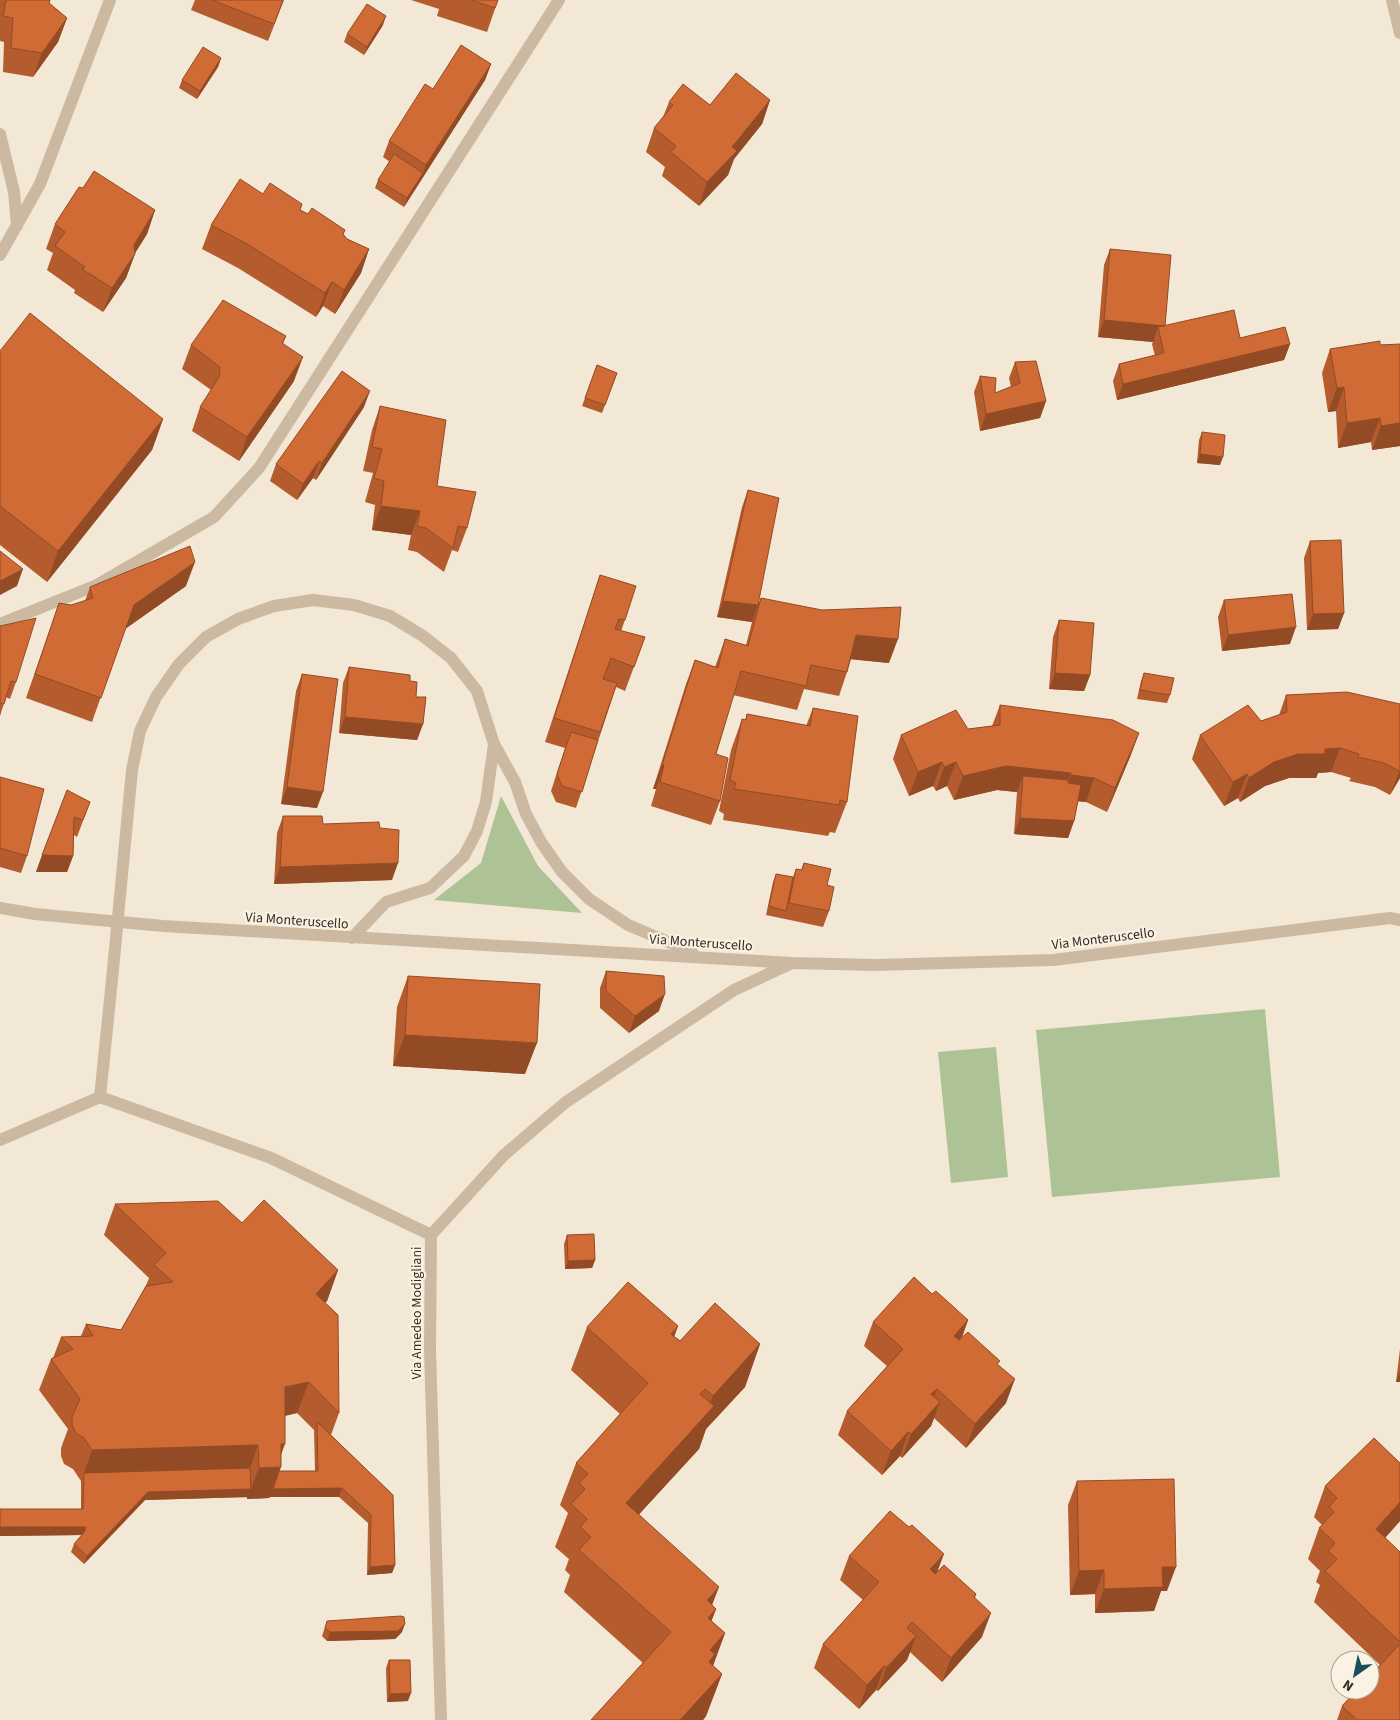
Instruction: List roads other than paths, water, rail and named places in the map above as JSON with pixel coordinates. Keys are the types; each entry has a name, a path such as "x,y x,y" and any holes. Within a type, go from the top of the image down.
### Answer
{"street":[{"path":"0,255 40,184 110,0"},
{"path":"0,624 97,585 214,517 259,468 559,0"},
{"path":"1392,0 1400,33"},
{"path":"0,134 14,192 17,226"},
{"path":"0,1140 100,1097 132,770 140,731 156,697 178,664 206,637 238,619 274,606 313,600 354,605 390,616 423,636 451,658 478,691 494,744 515,782 526,814 562,872 589,899 628,925 701,956"},
{"path":"352,938 386,902 430,888 464,856 477,831 486,802 494,744"},
{"name":"Via Monteruscello","path":"0,908 35,914 162,926 701,956 792,963 875,965 1053,960 1390,918 1400,920"},
{"path":"432,1235 504,1155 566,1102 734,990 792,963"},
{"name":"Via Amedeo Modigliani","path":"100,1097 272,1158 432,1235 430,1349 441,1720"}]}
